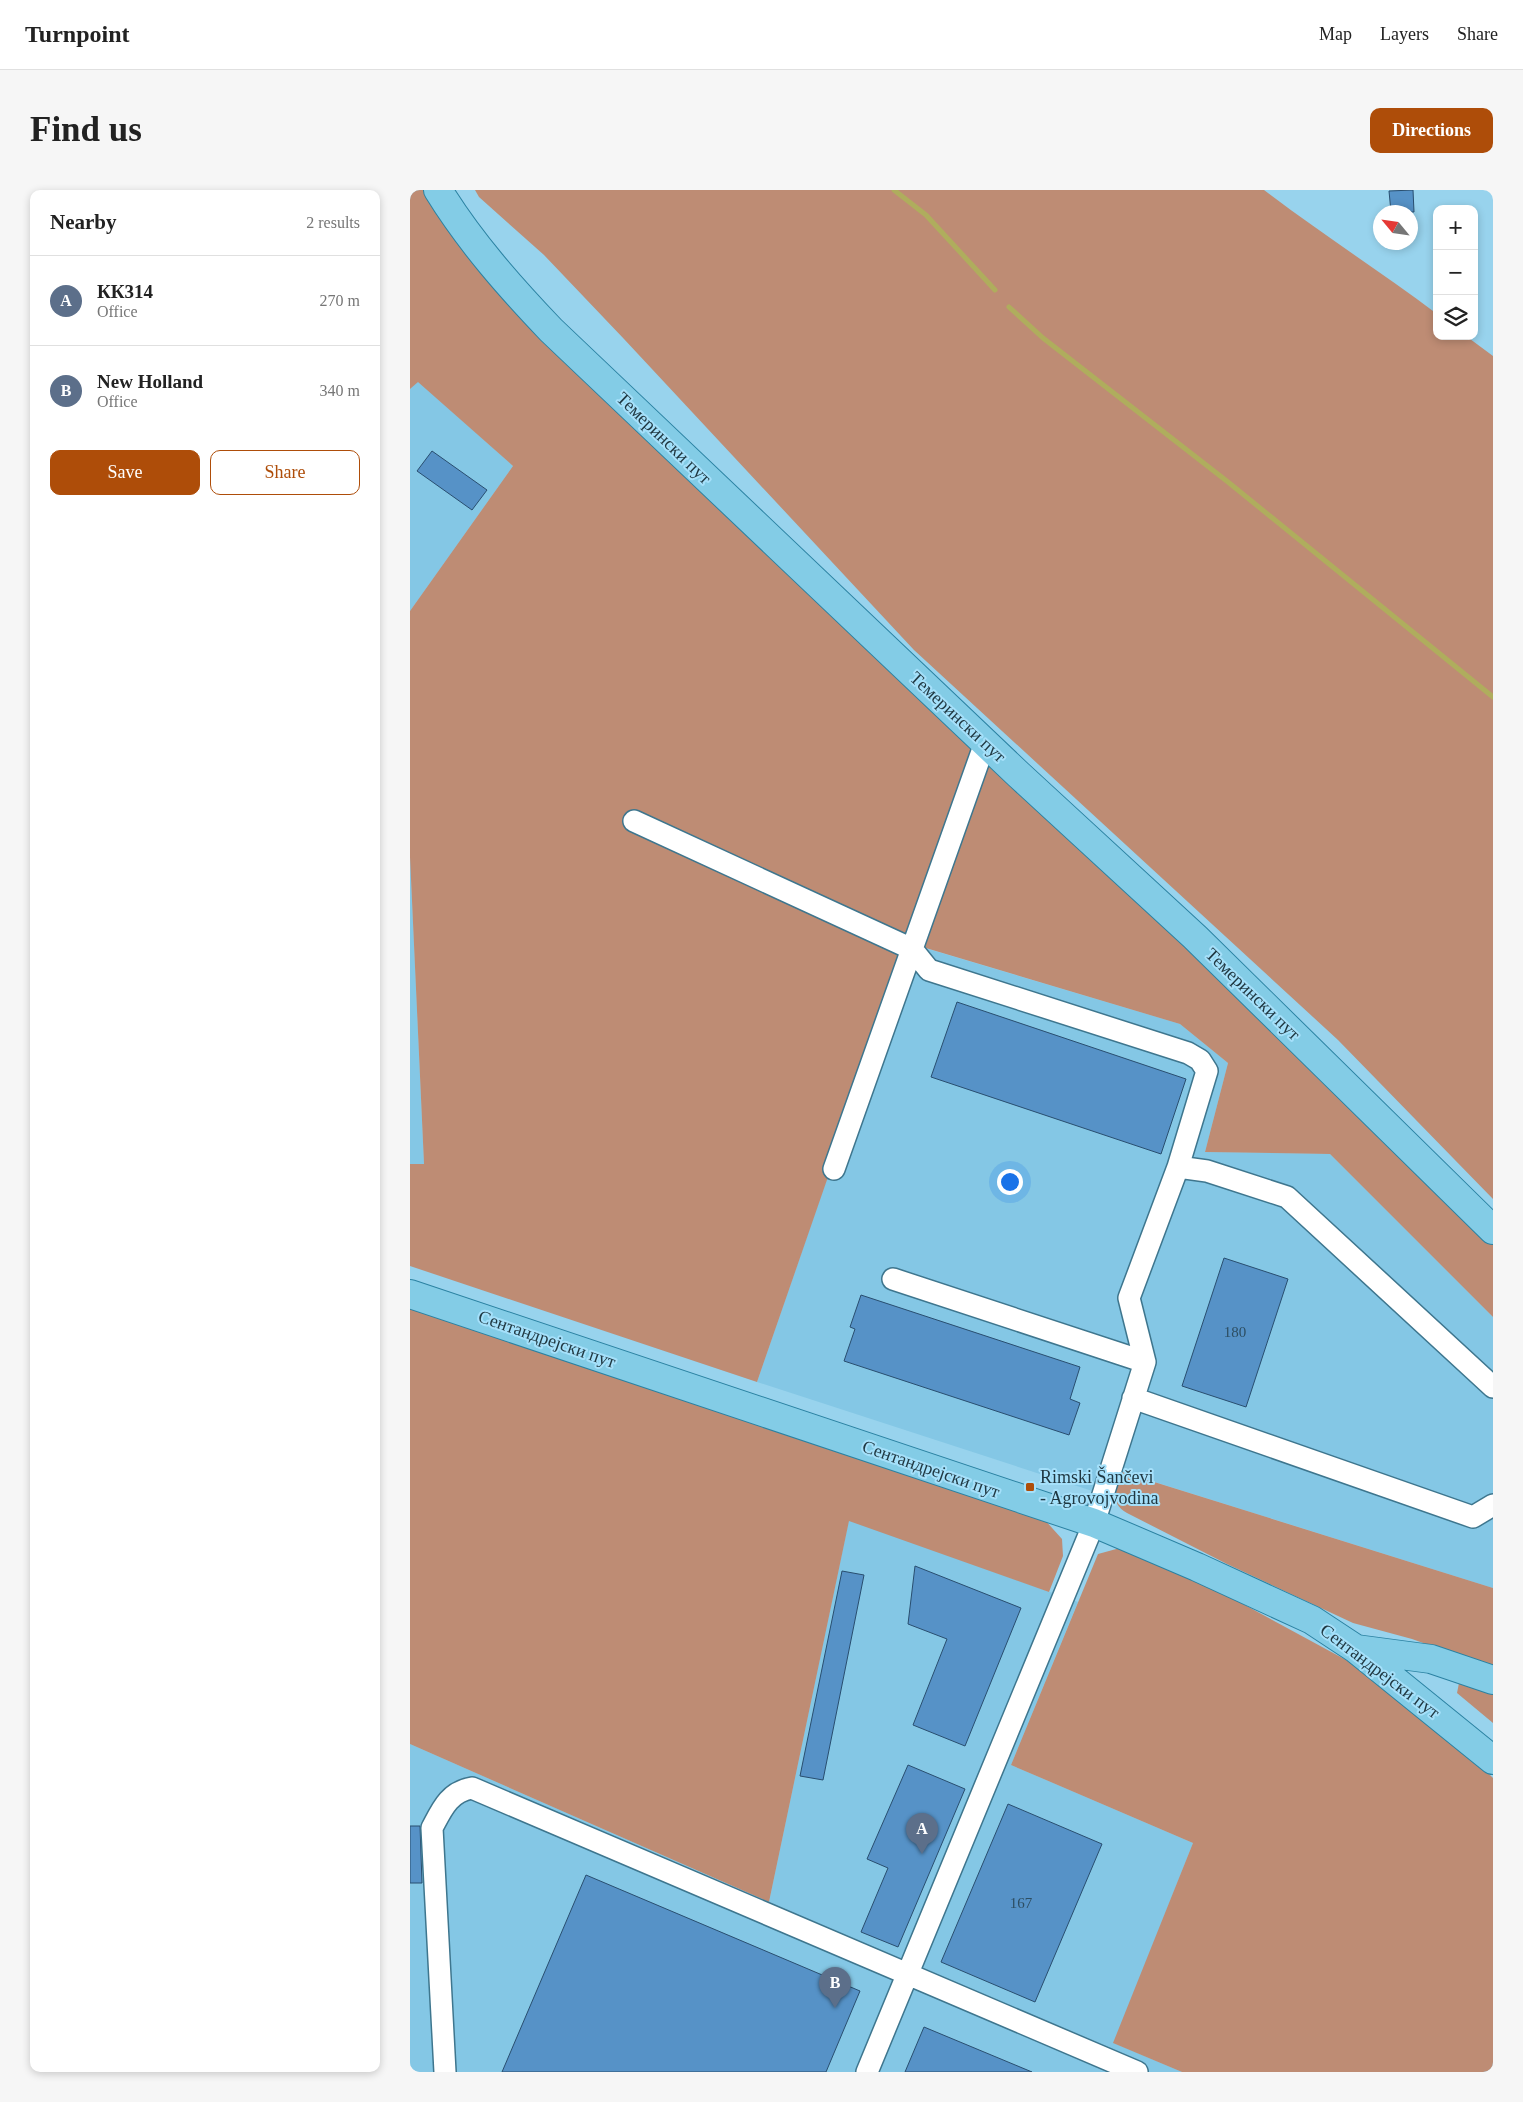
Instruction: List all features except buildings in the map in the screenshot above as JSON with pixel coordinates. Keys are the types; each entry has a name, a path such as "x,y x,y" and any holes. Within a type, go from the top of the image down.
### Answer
{"main road":[{"name":"Темерински пут","path":"438,190 452,212 495,269 551,330 985,743 1195,937 1493,1230"},
{"name":"Сентандрејски пут","path":"410,1294 1094,1524 1197,1567 1299,1613 1356,1649 1493,1760"},
{"path":"1356,1649 1431,1659 1493,1680"}],"lane":[{"path":"834,1169 985,743"},
{"path":"634,820 912,949 929,970 1188,1053 1200,1060 1207,1070 1178,1167 1129,1298 1145,1362 1094,1524 867,2072"},
{"path":"1178,1167 1208,1172 1287,1198 1493,1387"},
{"path":"893,1279 1145,1362"},
{"path":"1133,1398 1473,1517 1493,1505"},
{"path":"445,2072 432,1828 443,1807 460,1790 472,1788 1137,2072"}],"shaded area":[{"path":"410,190 442,190 499,268 1493,1230 1493,1317 1330,1154 1205,1152 1228,1063 1180,1024 909,943 757,1382 410,1266 410,1164 424,1164 410,857 410,611 513,466 418,382 410,389"},
{"path":"475,190 1264,190 1433,311 1433,340 1471,340 1493,356 1493,1199 1338,1040 914,650 544,255 479,197"},
{"path":"418,381 513,466 410,611 410,389"},
{"path":"410,857 424,1164 410,1164"},
{"path":"908,943 1180,1024 1228,1063 1205,1152 1330,1154 1493,1317 1493,1588 1120,1471 1114,1498 757,1382"},
{"path":"410,1303 1044,1519 1062,1539 1063,1556 1049,1592 849,1521 769,1902 410,1744"},
{"path":"1119,1471 1493,1588 1493,1668 1412,1639 1353,1623 1227,1564 1127,1513 1118,1505 1115,1495"},
{"path":"849,1520 1078,1602 1011,1765 1193,1843 1114,2043 1182,2072 410,2072 410,1744 769,1902"},
{"path":"1120,1548 1162,1560 1359,1667 1448,1733 1493,1778 1493,2072 1182,2072 1113,2043 1193,1843 1011,1765 1098,1554"},
{"path":"1470,1679 1493,1687 1493,1723 1457,1693 1459,1683"}],"waterway":[{"path":"894,190 926,215 995,290"},
{"path":"1009,307 1043,338 1228,482 1493,697"}],"place":[{"name":"Rimski Šančevi - Agrovojvodina","path":"1030,1487"},
{"name":"КК314","path":"922,1854"},
{"name":"New Holland","path":"835,2008"}]}
